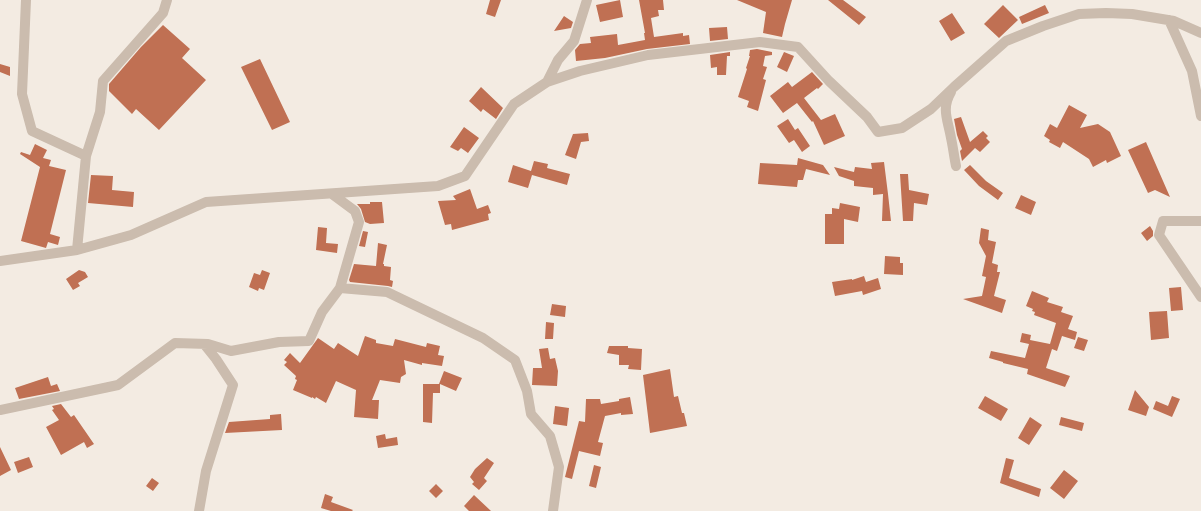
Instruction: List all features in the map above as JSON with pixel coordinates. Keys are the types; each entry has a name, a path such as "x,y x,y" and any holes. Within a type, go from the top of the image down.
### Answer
{"street":[{"path":"26,0 22,94 32,131 86,156"},
{"path":"77,250 86,156 100,112 102,81 163,13 167,0"},
{"path":"546,82 558,60 574,41 587,0"},
{"path":"0,261 77,250 131,235 206,202 438,186 465,176 514,104 546,82 580,71 648,56 760,42 798,47 829,81 867,117 878,132 902,128 931,109 1006,41 1043,26 1079,14 1132,14 1169,20 1201,33"},
{"path":"1169,20 1192,71 1201,116"},
{"path":"954,87 947,99 945,114 951,136 956,166"},
{"path":"0,410 118,385 175,343 204,344 231,351 279,342 309,341 322,312 340,288 359,222 355,211 332,194"},
{"path":"1201,221 1163,221 1159,236 1201,296"},
{"path":"340,288 387,292 483,338 515,360 528,391 531,414 550,436 558,467 553,511"},
{"path":"199,511 206,471 233,385 204,344"}],"building":[{"path":"490,0 501,0 495,17 486,14"},
{"path":"620,0 623,17 600,22 596,5"},
{"path":"639,0 663,0 664,10 658,10 659,16 651,18 654,37 683,33 683,36 689,35 690,44 647,49 605,58 576,61 575,50 580,44 591,43 590,37 617,34 618,45 645,40"},
{"path":"737,0 792,0 782,37 763,33 766,12"},
{"path":"828,0 843,0 866,17 859,25"},
{"path":"1003,5 1018,20 999,38 984,24"},
{"path":"1045,5 1049,13 1022,24 1019,17"},
{"path":"952,13 965,33 951,41 939,21"},
{"path":"564,16 573,22 571,28 554,31"},
{"path":"163,25 190,49 182,58 206,80 159,130 136,109 132,114 109,91 109,84 141,47"},
{"path":"727,27 728,39 710,41 709,28"},
{"path":"757,49 772,52 772,55 765,56 763,66 767,67 763,79 766,80 758,111 747,107 749,101 738,97 747,69 750,50"},
{"path":"730,52 730,56 727,56 726,75 717,75 717,67 711,68 710,55"},
{"path":"784,52 794,56 787,72 777,67"},
{"path":"260,59 290,122 272,130 241,67"},
{"path":"0,64 10,67 10,76 0,72"},
{"path":"812,72 823,84 804,98 821,120 835,114 845,136 824,145 813,121 812,122 797,103 783,113 770,96 788,82 792,87"},
{"path":"481,87 503,108 496,119 483,109 481,112 469,101"},
{"path":"1069,105 1087,115 1080,128 1098,124 1110,132 1121,156 1107,163 1106,160 1093,167 1089,159 1063,142 1060,148 1049,142 1050,140 1044,136 1050,124 1057,128"},
{"path":"961,117 970,142 983,131 988,136 986,138 990,142 980,152 975,148 962,161 960,151 962,149 957,135 954,119"},
{"path":"788,119 795,130 798,128 810,146 802,152 794,140 789,143 777,126"},
{"path":"464,127 479,138 468,153 461,148 458,151 450,147"},
{"path":"588,133 589,141 581,142 576,159 565,155 573,134"},
{"path":"1146,142 1170,197 1155,190 1148,193 1128,150"},
{"path":"35,144 47,150 43,158 51,160 49,166 66,170 50,234 60,237 58,245 48,242 46,248 21,241 40,167 20,154 21,152 30,155"},
{"path":"798,158 823,165 830,175 806,169 803,180 798,180 797,187 758,184 760,163 797,165"},
{"path":"534,161 548,164 547,168 570,174 567,185 532,175 528,188 508,182 513,165 531,171"},
{"path":"884,162 891,221 882,221 883,194 873,195 873,188 854,186 854,181 839,176 834,167 854,172 855,167 872,169 871,163"},
{"path":"970,165 986,181 1003,193 998,200 979,186 964,170"},
{"path":"900,174 908,174 909,190 929,194 927,205 914,203 913,221 903,221"},
{"path":"91,175 113,176 112,190 134,192 133,207 88,203"},
{"path":"470,189 477,209 488,205 491,213 488,214 489,220 452,230 451,224 445,225 438,201 456,200 453,196"},
{"path":"1021,195 1036,202 1031,215 1015,208"},
{"path":"370,202 382,202 384,223 370,224 365,222 361,209 357,204 370,204"},
{"path":"840,203 860,207 858,222 844,219 844,244 825,244 825,214 832,214 832,208 839,209"},
{"path":"1150,226 1153,231 1153,236 1147,241 1141,233"},
{"path":"318,227 327,228 326,243 338,244 337,253 316,250"},
{"path":"981,228 989,230 988,240 996,242 992,263 998,265 997,272 1000,272 994,296 1006,300 1002,313 963,299 982,296 986,277 982,276 986,256 979,243"},
{"path":"363,231 368,232 365,247 359,246"},
{"path":"378,243 387,245 383,264 384,266 391,267 390,280 393,281 392,287 350,282 349,280 354,264 376,266"},
{"path":"885,256 900,257 900,263 903,263 903,275 884,274"},
{"path":"79,270 85,272 88,277 78,283 80,286 73,290 66,279"},
{"path":"262,270 270,273 264,290 259,288 258,291 249,287 254,273 260,275"},
{"path":"864,276 866,282 878,278 881,289 863,295 862,291 835,296 832,282 852,280"},
{"path":"1181,287 1183,310 1171,311 1169,288"},
{"path":"1032,291 1049,298 1047,302 1063,307 1061,312 1073,316 1068,329 1077,332 1075,340 1062,336 1057,351 1052,349 1046,368 1070,376 1065,387 1027,374 1028,369 989,358 991,351 1025,358 1029,344 1020,342 1022,333 1031,335 1030,340 1050,344 1056,323 1034,315 1035,312 1032,311 1033,309 1026,306"},
{"path":"552,304 566,306 565,317 550,315"},
{"path":"1167,311 1169,338 1151,340 1149,312"},
{"path":"546,322 554,323 553,339 545,339"},
{"path":"365,336 376,340 376,343 393,346 395,339 426,347 427,343 440,346 438,355 444,356 442,366 422,363 422,365 404,360 406,374 401,377 400,383 380,380 372,400 379,400 378,419 354,417 356,390 336,381 326,403 316,397 315,399 293,390 297,380 295,379 296,376 284,365 287,362 284,360 290,353 300,363 318,338 334,349 338,343 358,356"},
{"path":"1078,337 1088,340 1084,351 1074,348"},
{"path":"609,346 628,346 628,348 642,349 641,370 628,369 629,365 619,365 619,355 607,353"},
{"path":"548,348 550,359 555,358 558,371 557,386 532,385 533,368 542,368 539,349"},
{"path":"670,369 674,397 678,396 687,426 650,433 643,375"},
{"path":"444,371 462,378 456,391 440,384 440,393 433,393 432,423 423,422 423,384 439,384"},
{"path":"48,377 51,386 57,384 60,391 19,399 15,388"},
{"path":"1135,390 1149,407 1146,416 1128,410"},
{"path":"985,396 1008,409 1001,421 978,408"},
{"path":"1172,396 1180,399 1172,417 1153,409 1156,401 1168,406"},
{"path":"630,397 633,414 621,415 621,413 605,416 598,442 603,443 600,456 579,451 572,479 565,477 579,421 585,422 586,399 600,399 601,404 619,401 619,399"},
{"path":"61,404 71,417 74,415 94,444 87,448 84,442 61,455 46,427 59,420 52,410 54,409 52,406"},
{"path":"555,406 569,408 567,426 553,424"},
{"path":"281,414 282,430 225,433 229,422 270,419 270,415"},
{"path":"1030,417 1042,425 1029,445 1018,438"},
{"path":"1061,417 1084,423 1082,431 1059,425"},
{"path":"385,434 386,439 397,437 398,445 378,448 376,436"},
{"path":"0,447 11,470 0,476"},
{"path":"29,457 33,467 18,473 14,462"},
{"path":"487,458 494,463 484,478 487,481 479,490 472,484 474,482 470,477 475,469"},
{"path":"1006,458 1014,460 1009,478 1041,489 1039,497 1000,483"},
{"path":"594,465 601,467 596,488 589,486"},
{"path":"1064,470 1078,481 1064,499 1050,488"},
{"path":"152,478 159,483 153,491 146,486"},
{"path":"436,484 443,491 436,498 429,491"},
{"path":"325,494 333,497 331,502 353,510 331,511 321,508"},
{"path":"474,495 491,511 469,511 464,506"}]}
